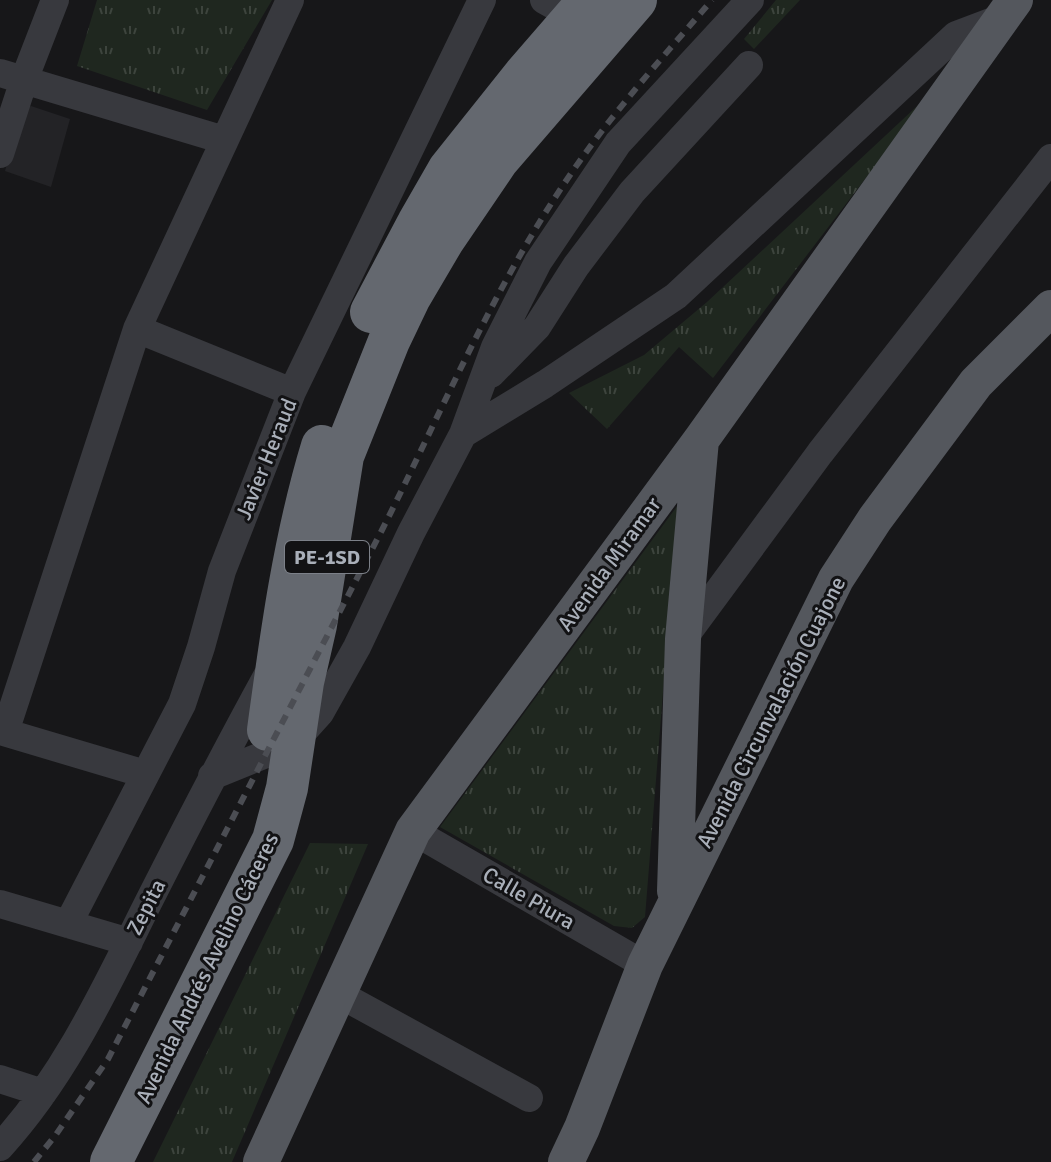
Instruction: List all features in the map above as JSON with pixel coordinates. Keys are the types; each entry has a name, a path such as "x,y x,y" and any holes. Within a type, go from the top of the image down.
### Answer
{"highway":[{"name":"Avenida Andrés Avelino Cáceres","path":"111,1162 273,840 287,788 279,749 277,658 287,594 311,482 337,393 359,339 385,284 449,169 524,75 578,13 636,0"},
{"name":"Avenida Andrés Avelino Cáceres","path":"88,1162 244,841 279,749 316,625 343,456 389,341 410,297 443,241 498,160 578,13"}],"main road":[{"name":"Avenida Miramar","path":"271,1158 339,994 413,831 701,440 1008,9"},
{"name":"Avenida Circunvalación Cuajone","path":"566,1162 645,965 836,579 875,519 976,383 1051,308"},
{"path":"675,904 683,639 701,440"}],"street":[{"path":"0,154 12,76 55,0"},
{"path":"145,774 2,731 137,329 290,0"},
{"name":"Javier Heraud","path":"68,924 182,704 222,571 292,392 482,0"},
{"path":"212,776 279,749 320,713 463,434 495,347 538,262 618,143 750,0"},
{"path":"463,434 545,384 676,296 956,35 1008,9"},
{"path":"482,383 537,327 576,266 632,192 749,65"},
{"path":"12,76 224,140"},
{"path":"683,639 820,453 1051,158"},
{"path":"137,329 292,392"},
{"name":"Zepita","path":"0,1147 43,1093 73,1047 212,776 277,658"},
{"name":"Calle Piura","path":"413,831 645,965"},
{"path":"0,904 129,942"},
{"path":"339,994 529,1098"},
{"path":"0,1079 43,1093"}],"shaded area":[{"path":"31,106 70,119 51,187 5,171 22,110"}],"green space":[{"path":"97,0 272,0 207,110 77,66"},
{"path":"776,0 800,0 754,49 744,39"},
{"path":"930,94 713,378 679,347 607,429 569,393 644,355 707,302"},
{"path":"678,505 645,917 632,928 614,926 440,827"},
{"path":"310,843 368,844 232,1162 153,1162"}],"railway":[{"path":"34,1162 108,1059 382,530 517,261 586,152 712,0"}]}
